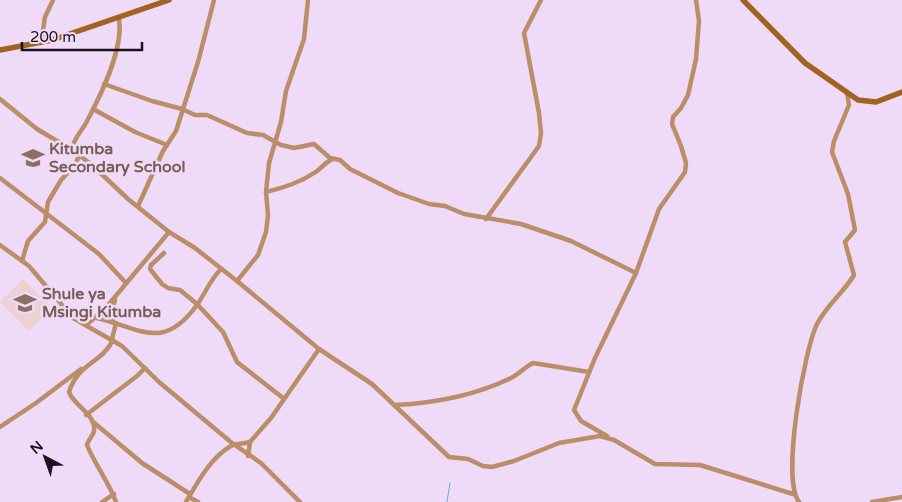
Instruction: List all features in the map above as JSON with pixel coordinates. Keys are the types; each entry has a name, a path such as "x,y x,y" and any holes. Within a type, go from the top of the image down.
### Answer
{"street":[{"path":"41,43 45,17 53,0"},
{"path":"0,50 41,43 170,0"},
{"path":"138,206 167,145 176,131 198,62 214,0"},
{"path":"237,280 253,262 260,250 268,222 266,192 269,164 286,91 304,40 308,0"},
{"path":"486,219 539,146 539,113 524,32 541,0"},
{"path":"696,0 699,21 694,67 688,95 681,108 673,117 672,124 684,154 685,172 663,201 636,273 589,372 574,413 581,421 655,464 700,465 794,494"},
{"path":"743,0 794,54 847,93 861,101 871,103 902,92"},
{"path":"72,150 74,140 104,84 120,41 119,18"},
{"path":"104,84 152,101 182,109 197,116 207,115 247,132 263,135 274,142 294,148 314,144 333,159 398,193 429,204 446,206 464,214 512,222 572,241 636,273"},
{"path":"799,502 794,494 794,436 804,367 810,341 818,321 854,275 845,244 846,239 855,230 850,207 832,152 834,141 849,105 847,93"},
{"path":"0,98 37,129 72,150 169,232 195,248 237,280 320,349 361,375 396,405 449,457 468,459 487,467 514,461 559,443 595,436 608,437"},
{"path":"92,109 135,132 167,145"},
{"path":"22,261 28,241 43,225 48,202 79,156"},
{"path":"266,192 289,187 296,181 313,174 326,162 333,159"},
{"path":"0,178 99,254 126,283"},
{"path":"86,325 97,318 169,232"},
{"path":"0,245 22,261 64,309 86,325 112,340 233,444 263,465 300,502"},
{"path":"164,253 151,265 151,272 167,287 180,290 197,304 223,332 237,362 283,398"},
{"path":"97,318 114,322 138,332 167,332 178,326 197,304 209,281 221,269"},
{"path":"0,426 36,403 104,353 112,340 113,308 117,294"},
{"path":"248,456 250,442 271,418 283,398 320,349"},
{"path":"396,405 427,404 463,396 510,379 533,363 589,372"},
{"path":"84,367 69,392 91,420 142,463 198,502"},
{"path":"86,414 145,368"},
{"path":"91,420 94,431 87,445 114,494 116,502"},
{"path":"186,502 200,478 219,456 233,444 250,442"},
{"path":"102,502 114,494"},
{"path":"872,502 902,497"}],"shaded area":[{"path":"23,279 52,308 29,331 0,302"}],"waterway":[{"path":"447,502 450,483"}],"place":[{"name":"Kitumba Secondary School","path":"33,158"},
{"name":"Shule ya Msingi Kitumba","path":"25,303"}]}
